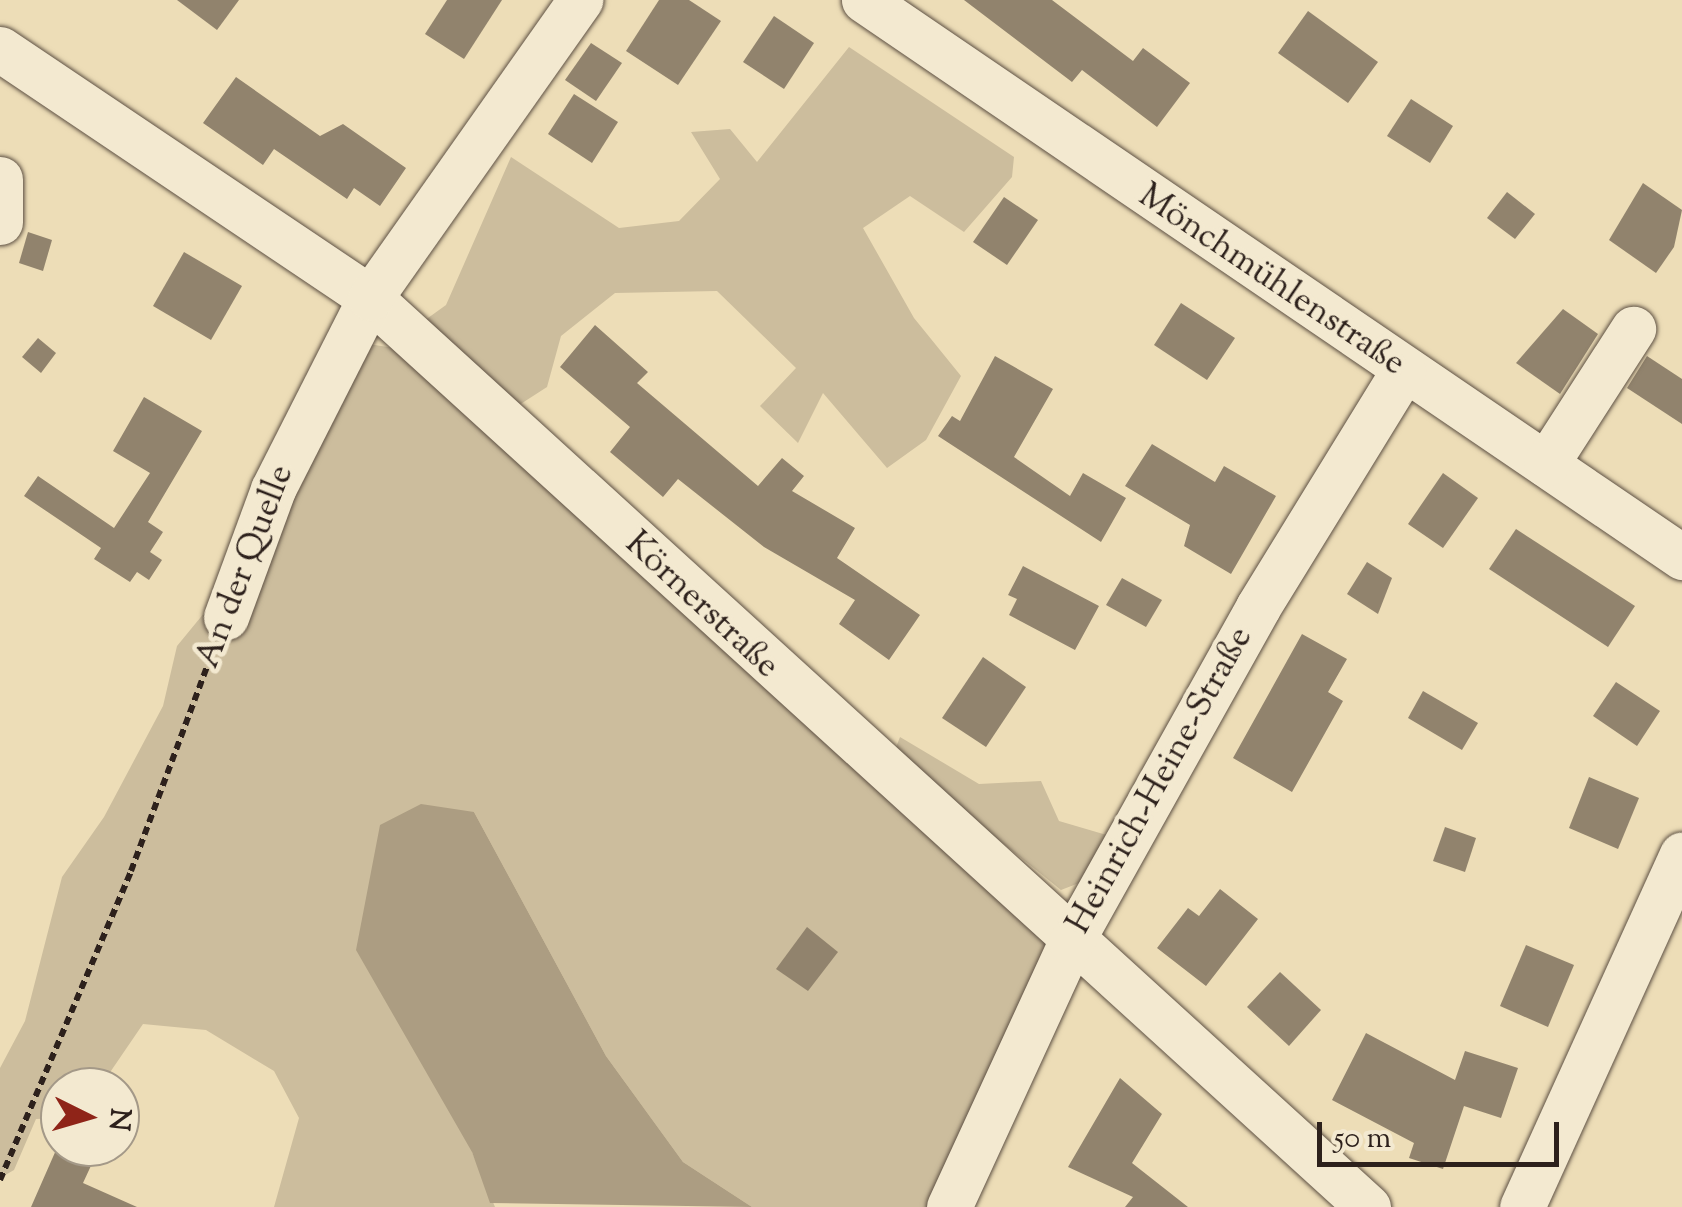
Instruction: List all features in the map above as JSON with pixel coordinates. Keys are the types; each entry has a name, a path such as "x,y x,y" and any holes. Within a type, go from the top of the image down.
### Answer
{"street":[{"name":"An der Quelle","path":"226,617 273,489 370,298 580,0"},
{"name":"Mönchmühlenstraße","path":"864,0 1682,558"},
{"name":"Körnerstraße","path":"0,48 370,298 1071,942 1368,1207"},
{"path":"0,179 0,222"},
{"path":"1546,464 1634,329"},
{"name":"Heinrich-Heine-Straße","path":"949,1207 1071,942 1258,607 1403,371"},
{"path":"1522,1207 1682,856"}],"path":[{"name":"An der Quelle","path":"0,1180 131,871 226,617"}],"shaded area":[{"path":"849,47 1014,157 1012,177 964,232 910,196 863,228 914,318 961,376 926,440 887,468 823,393 798,443 760,406 796,368 717,291 615,293 561,336 547,387 516,407 421,323 446,305 511,157 619,228 679,221 720,179 691,132 730,129 757,162"},
{"path":"368,344 401,349 1060,945 941,1207 752,1207 683,1162 606,1056 474,812 472,1152 495,1207 274,1207 299,1118 274,1071 206,1030 143,1024 114,1067 40,1067 40,1119 36,1119 14,1170 0,1178 0,1068 25,1021 62,877 104,817 163,706 177,646 214,601 259,594 300,463"},
{"path":"900,737 979,784 1041,781 1059,821 1110,836 1092,878 1061,890 893,755"},
{"path":"421,804 474,812 606,1056 683,1162 752,1207 490,1203 472,1152 356,950 380,825"}],"building":[{"path":"177,0 239,0 217,30"},
{"path":"447,0 502,0 464,59 425,34"},
{"path":"659,0 689,0 721,21 678,85 626,51"},
{"path":"964,0 1052,0 1133,61 1143,48 1190,83 1157,127 1082,70 1072,82"},
{"path":"1308,11 1378,62 1348,103 1278,53"},
{"path":"774,16 814,43 784,89 743,62"},
{"path":"591,43 622,63 596,101 565,80"},
{"path":"236,77 320,136 343,124 406,168 380,206 354,188 347,199 274,149 263,165 203,123"},
{"path":"574,94 618,122 592,163 548,134"},
{"path":"1411,99 1453,126 1430,163 1387,136"},
{"path":"1643,183 1682,210 1674,247 1656,273 1609,240"},
{"path":"1507,192 1535,214 1515,239 1487,218"},
{"path":"1004,197 1038,220 1007,265 973,242"},
{"path":"28,232 52,240 43,271 19,263"},
{"path":"184,252 242,286 211,340 153,306"},
{"path":"1181,303 1235,338 1207,380 1154,345"},
{"path":"1563,309 1598,334 1560,394 1516,363"},
{"path":"595,325 648,372 637,383 758,486 782,458 804,476 792,491 855,528 837,558 920,615 889,660 839,624 855,600 764,547 678,479 663,497 610,452 630,427 560,367"},
{"path":"38,338 56,353 41,373 22,357"},
{"path":"995,356 1053,389 1014,457 1070,496 1083,473 1126,498 1101,542 938,436 952,416 960,421"},
{"path":"1647,356 1682,379 1682,424 1627,388"},
{"path":"144,397 202,431 148,522 163,532 150,552 162,560 149,580 137,572 130,582 94,559 101,548 24,496 38,476 114,528 150,473 113,451"},
{"path":"1152,444 1215,482 1224,466 1276,496 1231,574 1184,546 1190,525 1125,486"},
{"path":"1443,473 1478,498 1443,548 1408,524"},
{"path":"1516,529 1635,606 1608,647 1489,569"},
{"path":"1367,562 1392,578 1378,614 1347,594"},
{"path":"1023,566 1099,606 1075,650 1009,615 1017,599 1008,595"},
{"path":"1122,578 1162,600 1146,627 1106,605"},
{"path":"1302,634 1347,659 1328,692 1343,701 1292,792 1233,758"},
{"path":"983,657 1026,687 986,747 942,718"},
{"path":"1616,682 1660,711 1637,746 1593,716"},
{"path":"1423,691 1478,723 1462,750 1408,718"},
{"path":"1589,777 1639,798 1618,849 1569,828"},
{"path":"1445,827 1476,838 1465,872 1433,861"},
{"path":"1220,889 1258,919 1206,986 1157,948 1188,908 1199,916"},
{"path":"807,927 838,952 808,991 776,969"},
{"path":"1526,945 1574,965 1548,1027 1500,1006"},
{"path":"1280,972 1321,1010 1289,1046 1247,1007"},
{"path":"1366,1033 1455,1080 1465,1051 1518,1068 1501,1118 1464,1106 1443,1169 1409,1158 1414,1143 1332,1100"},
{"path":"1120,1078 1162,1114 1132,1163 1188,1207 1125,1207 1133,1197 1068,1167"},
{"path":"49,1167 90,1167 83,1183 137,1207 31,1207"}]}
